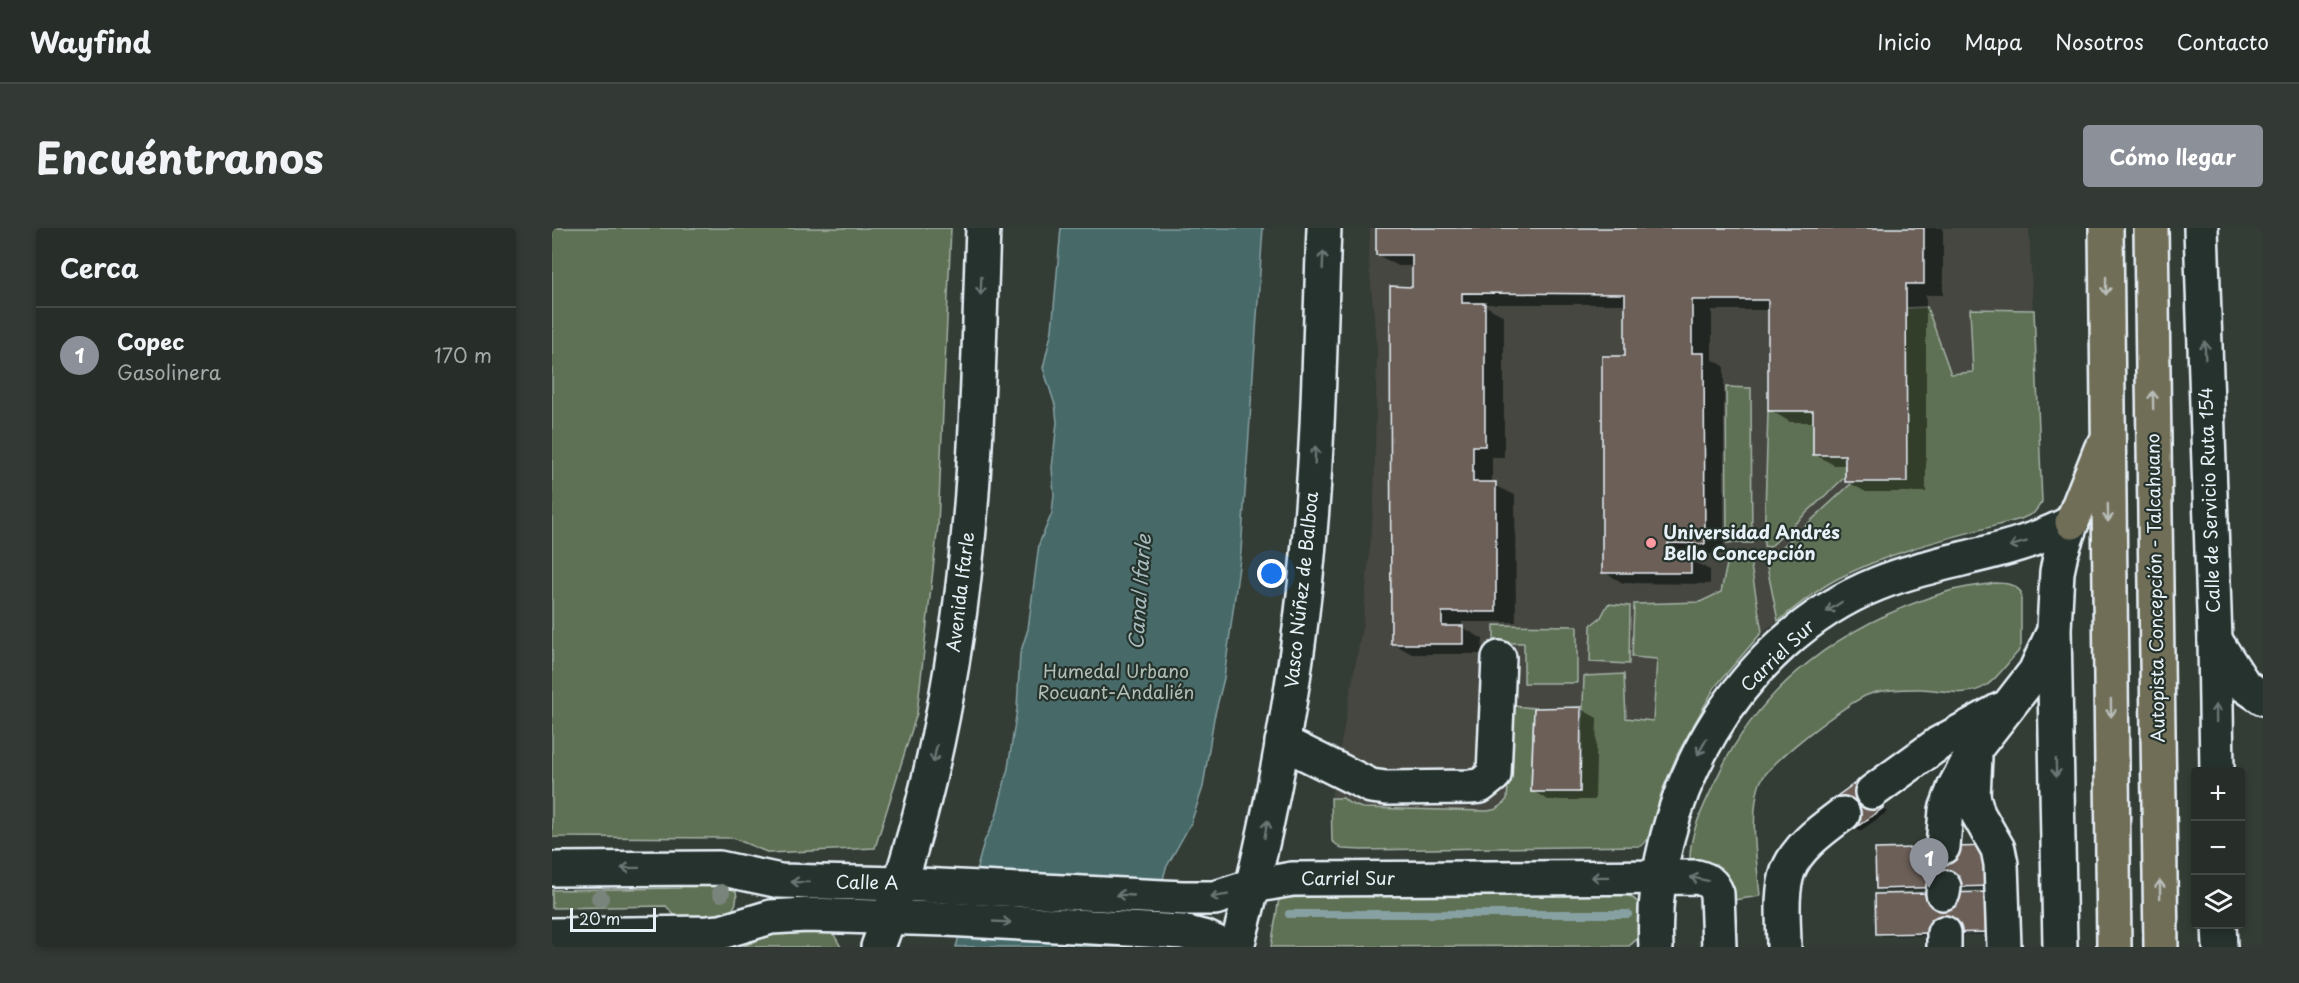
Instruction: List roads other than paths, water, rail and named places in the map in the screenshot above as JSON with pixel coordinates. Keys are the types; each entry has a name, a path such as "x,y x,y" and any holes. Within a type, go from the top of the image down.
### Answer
{"main road":[{"path":"2106,228 2114,947"},
{"name":"Autopista Concepción - Talcahuano","path":"2151,228 2161,947"},
{"path":"2072,522 2107,433"}],"street":[{"name":"Avenida Ifarle","path":"884,933 920,818 934,758 957,628 972,488 983,228"},
{"name":"Vasco Núñez de Balboa","path":"1237,947 1262,852 1302,615 1310,532 1324,228"},
{"name":"Calle de Servicio Ruta 154","path":"2201,228 2215,640 2217,767"},
{"path":"2060,947 2054,629 2057,572 2072,522"},
{"name":"Carriel Sur","path":"1656,947 1658,877 1674,812 1700,750 1737,694 1783,645 1813,620 1844,600 1874,585 1904,573 2040,538 2072,522"},
{"path":"1944,847 1946,810 1955,786 1975,749 2035,672 2046,652 2054,629"},
{"path":"2215,640 2244,685 2263,698"},
{"path":"1282,742 1371,786 1386,788 1480,786 1494,775 1499,658"},
{"path":"1872,792 1938,744 2007,706"},
{"path":"1975,749 1973,796 1977,814 1998,849 2001,864 2004,947"},
{"path":"1784,947 1785,888 1788,872 1809,842 1843,814"},
{"name":"Calle A","path":"552,869 718,868 780,882 900,884 1183,898"},
{"path":"747,923 753,912 755,899 750,876"},
{"path":"1658,877 1697,877 1708,880 1714,886 1717,894 1719,947"},
{"name":"Carriel Sur","path":"1183,898 1215,898 1253,886 1292,879 1658,877"},
{"name":"Calle A","path":"552,935 591,941 721,932 771,916 795,916 884,933 946,919 1174,932 1206,938 1225,947"},
{"path":"2220,929 2220,947"}],"water":[{"name":"Humedal Urbano Rocuant-Andalién","path":"1061,228 1263,228 1241,551 1224,678 1214,718 1203,787 1191,823 1166,868 1161,886 1161,931 1166,947 956,947 984,842 996,817 1008,768 1017,709 1020,654 1028,629 1039,544 1052,513 1054,495 1052,468 1057,422 1055,405 1043,368 1052,330"}],"waterway":[{"path":"1289,914 1628,914"}],"place":[{"name":"Universidad Andrés Bello Concepción","path":"1651,543"},
{"name":"Copec","path":"1929,888"}],"water label":[{"name":"Canal Ifarle","path":"1140,592"}]}
